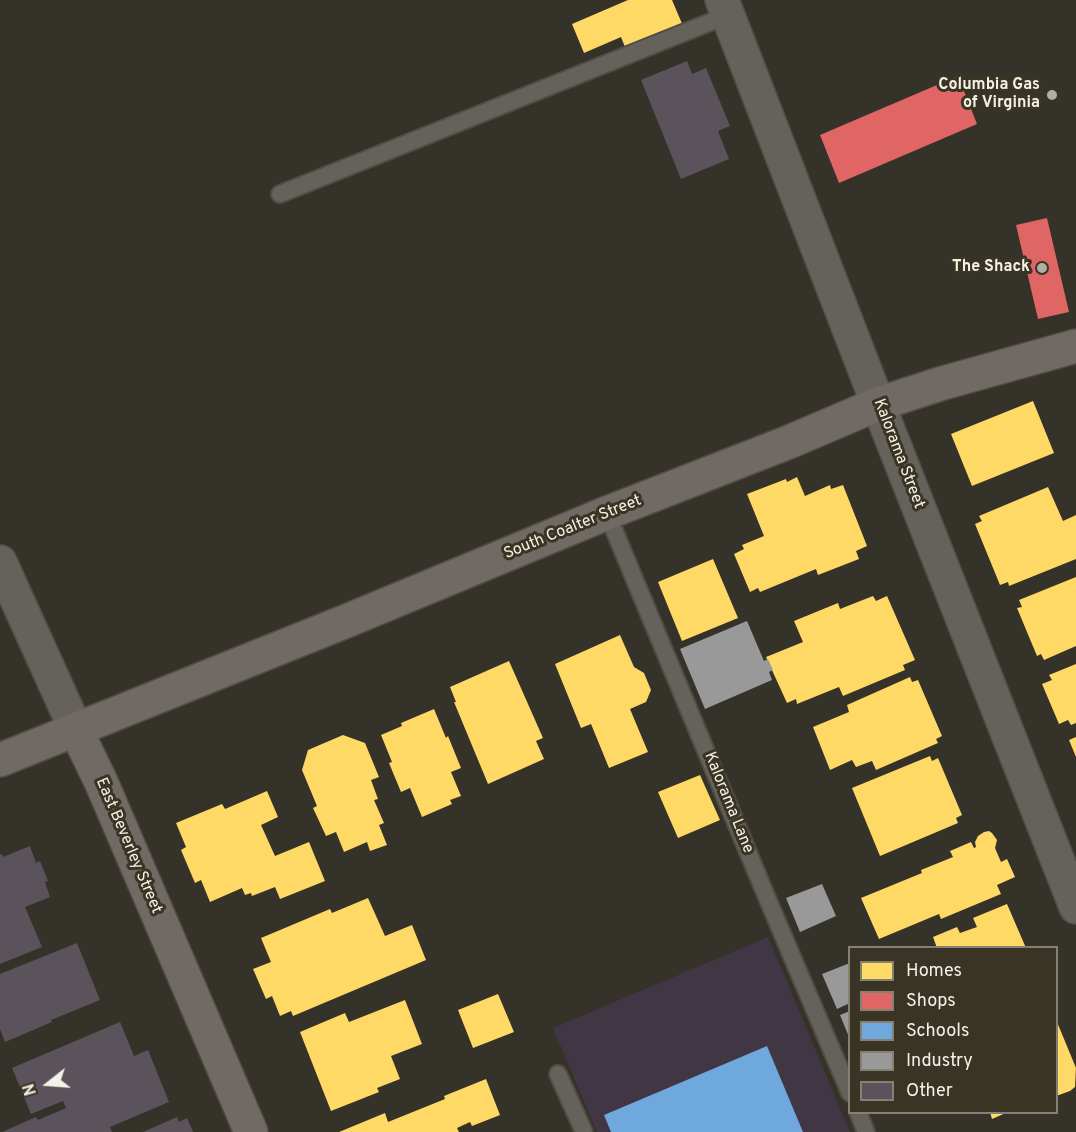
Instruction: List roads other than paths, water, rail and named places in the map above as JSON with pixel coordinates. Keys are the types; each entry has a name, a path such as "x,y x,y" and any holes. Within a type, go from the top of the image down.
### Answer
{"main road":[{"name":"South Coalter Street","path":"0,760 878,404 943,382 1076,346"},
{"name":"East Beverley Street","path":"76,730 102,784 251,1132"}],"street":[{"name":"Kalorama Street","path":"725,8 1076,907"},
{"name":"East Beverley Street","path":"0,562 76,730"}],"lane":[{"path":"280,195 725,8"},
{"name":"Kalorama Lane","path":"607,513 848,1091"},
{"path":"558,1074 584,1132"},
{"path":"858,1114 866,1132"}],"place":[{"name":"Columbia Gas of Virginia","path":"1052,95"},
{"name":"The Shack","path":"1042,268"}]}
